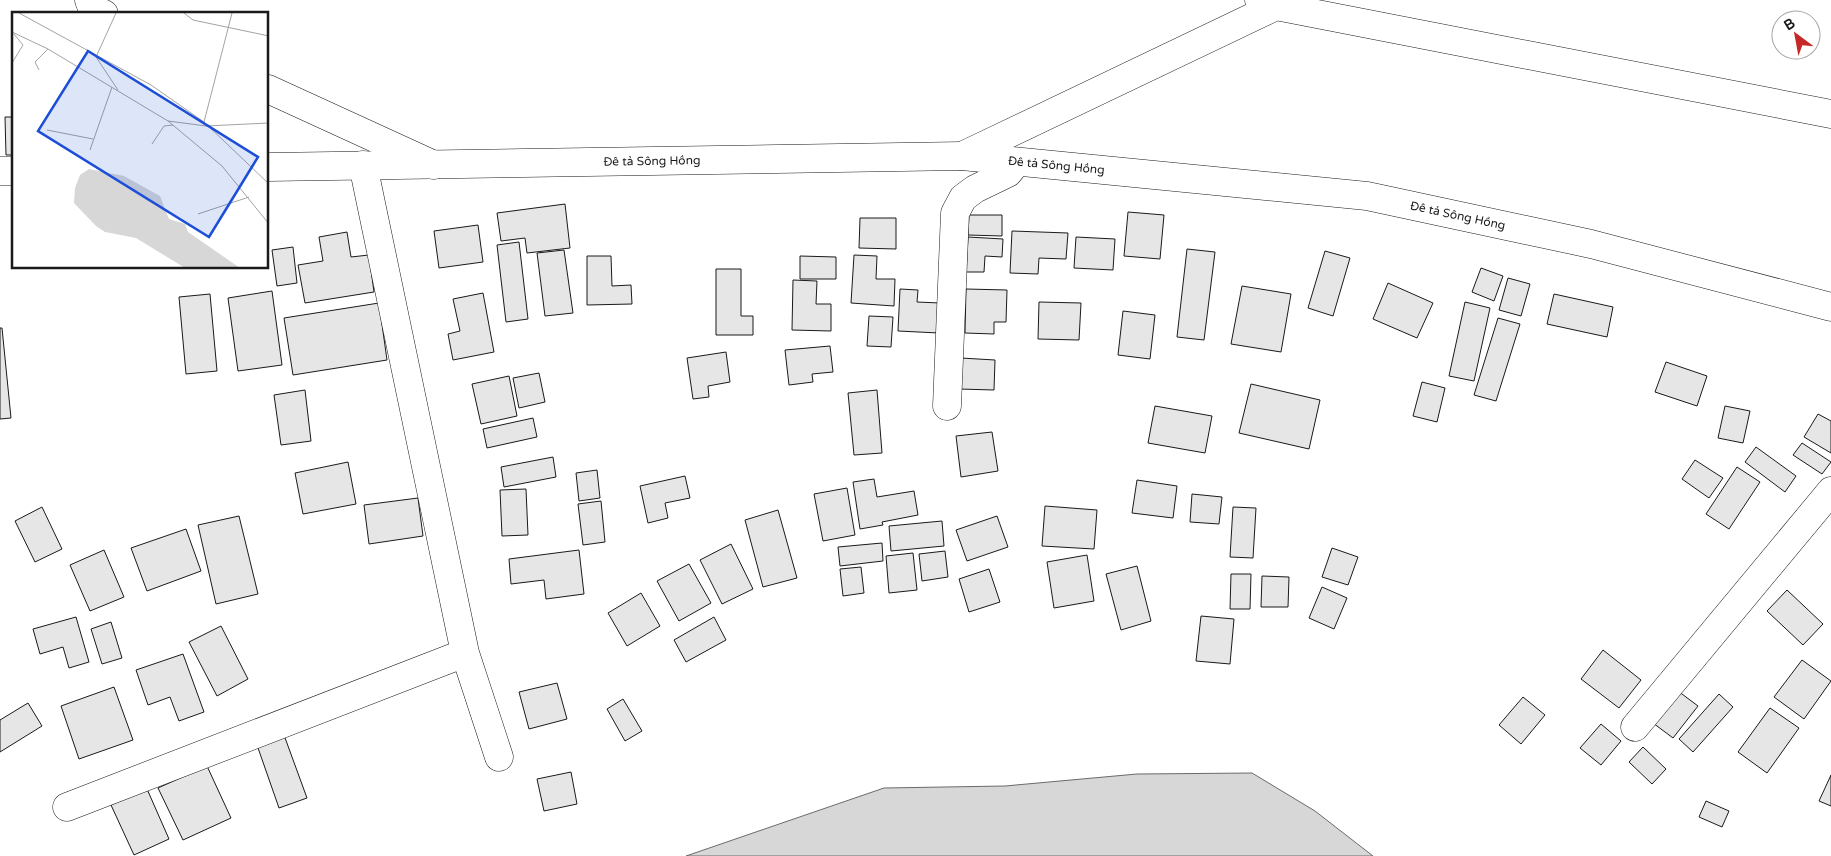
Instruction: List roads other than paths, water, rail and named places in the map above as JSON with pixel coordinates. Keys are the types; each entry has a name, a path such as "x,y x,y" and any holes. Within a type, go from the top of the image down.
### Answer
{"street":[{"path":"89,0 92,8 100,12"},
{"path":"962,156 1273,2 1831,114"},
{"path":"269,89 434,165"},
{"name":"Đê tả Sông Hồng","path":"269,167 962,156 1367,196 1591,244 1831,307"},
{"path":"947,406 955,214 963,198 1008,172 1017,162"},
{"path":"363,165 464,653 500,757"},
{"path":"1635,727 1831,491"},
{"path":"67,807 464,653"}]}
